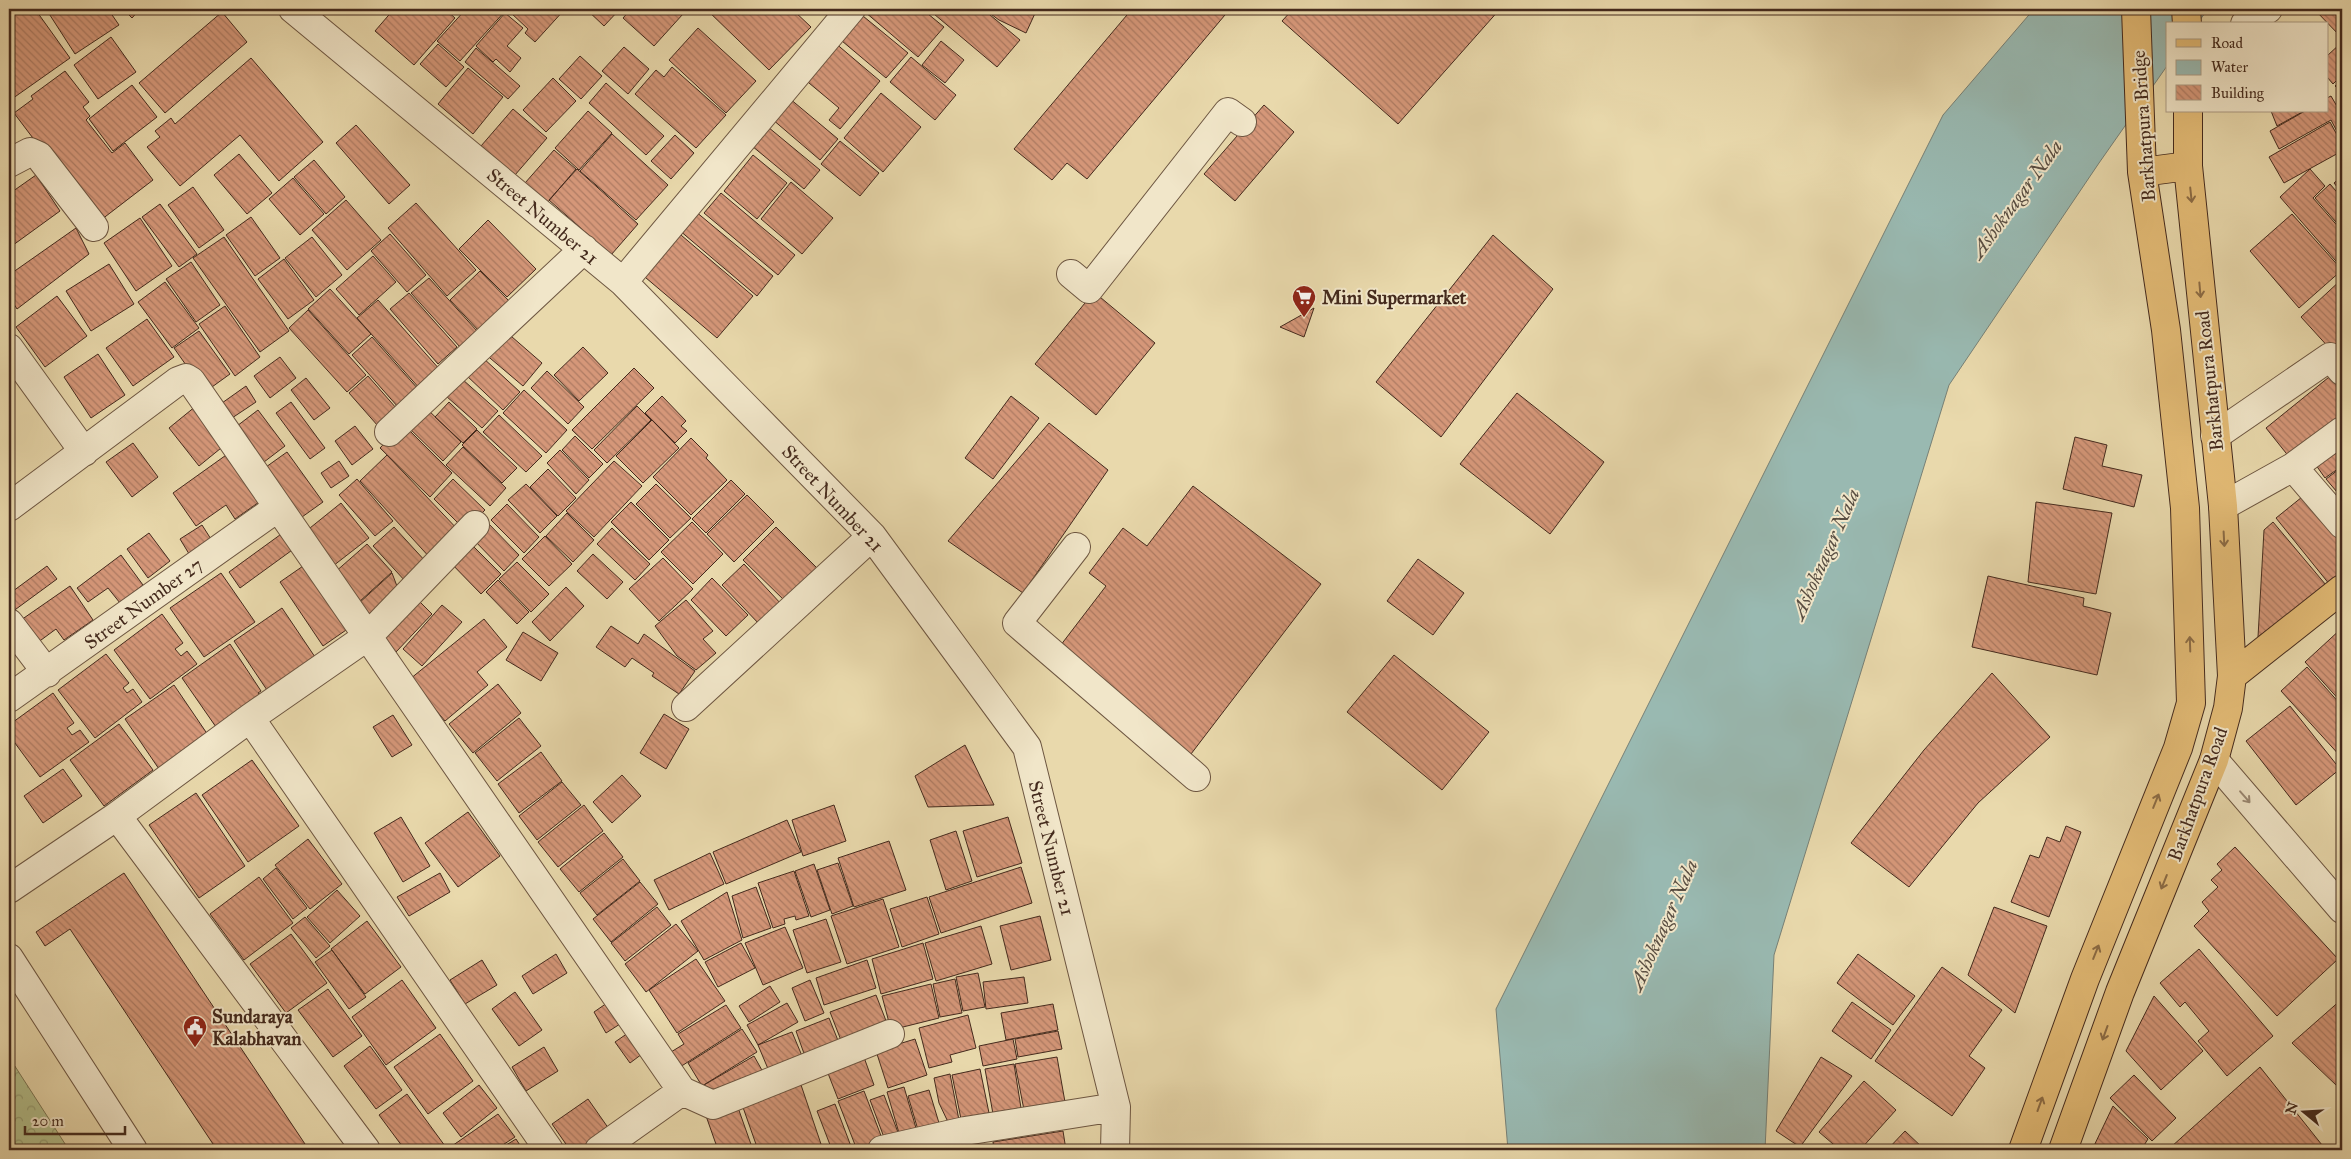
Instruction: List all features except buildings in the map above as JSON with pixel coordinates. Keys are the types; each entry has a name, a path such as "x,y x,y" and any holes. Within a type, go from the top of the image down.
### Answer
{"main road":[{"name":"Barkhatpura Bridge","path":"2136,9 2142,172 2154,243"},
{"path":"2186,9 2187,22"},
{"path":"2142,172 2188,166 2188,112"},
{"name":"Barkhatpura Road","path":"2063,1150 2120,992 2214,760 2228,708 2232,676 2222,506 2188,166"},
{"name":"Barkhatpura Road","path":"2024,1150 2085,978 2178,748 2191,703 2185,508 2166,330 2154,243"},
{"path":"2232,676 2342,589"}],"street":[{"path":"623,282 851,9"},
{"path":"2248,22 2268,9"},
{"name":"Street Number 21","path":"309,13 623,282 872,536 1027,747 1116,1107 1115,1150"},
{"path":"1080,282 1228,112 1242,122"},
{"path":"9,163 30,152 39,156 94,227"},
{"path":"389,432 584,249"},
{"path":"9,348 84,452"},
{"path":"2215,436 2330,358 2342,371"},
{"path":"9,507 178,381 186,378 196,388 277,508 368,636 682,1091 713,1105 890,1034"},
{"path":"2222,506 2293,467 2342,431"},
{"path":"2293,467 2342,524"},
{"name":"Street Number 27","path":"9,698 47,673 277,508"},
{"path":"9,889 117,816 250,718 368,636 475,525"},
{"path":"686,707 872,536"},
{"path":"1076,547 1017,623 1196,777"},
{"path":"9,623 47,673"},
{"path":"250,718 549,1150"},
{"path":"2214,760 2342,909"},
{"path":"117,816 366,1150"},
{"path":"9,958 133,1150"},
{"path":"599,1150 682,1091"},
{"path":"882,1150 966,1130 1116,1107"}],"green space":[{"path":"9,1057 69,1150 9,1150"}],"water":[{"name":"Ashoknagar Nala","path":"2034,9 2208,9 2198,22 2166,22 2166,67 1949,385 1774,955 1765,1150 1508,1150 1496,1009 1943,115"}],"place":[{"name":"Mini Supermarket","path":"1304,318"},
{"name":"Sundaraya Kalabhavan","path":"195,1048"}]}
